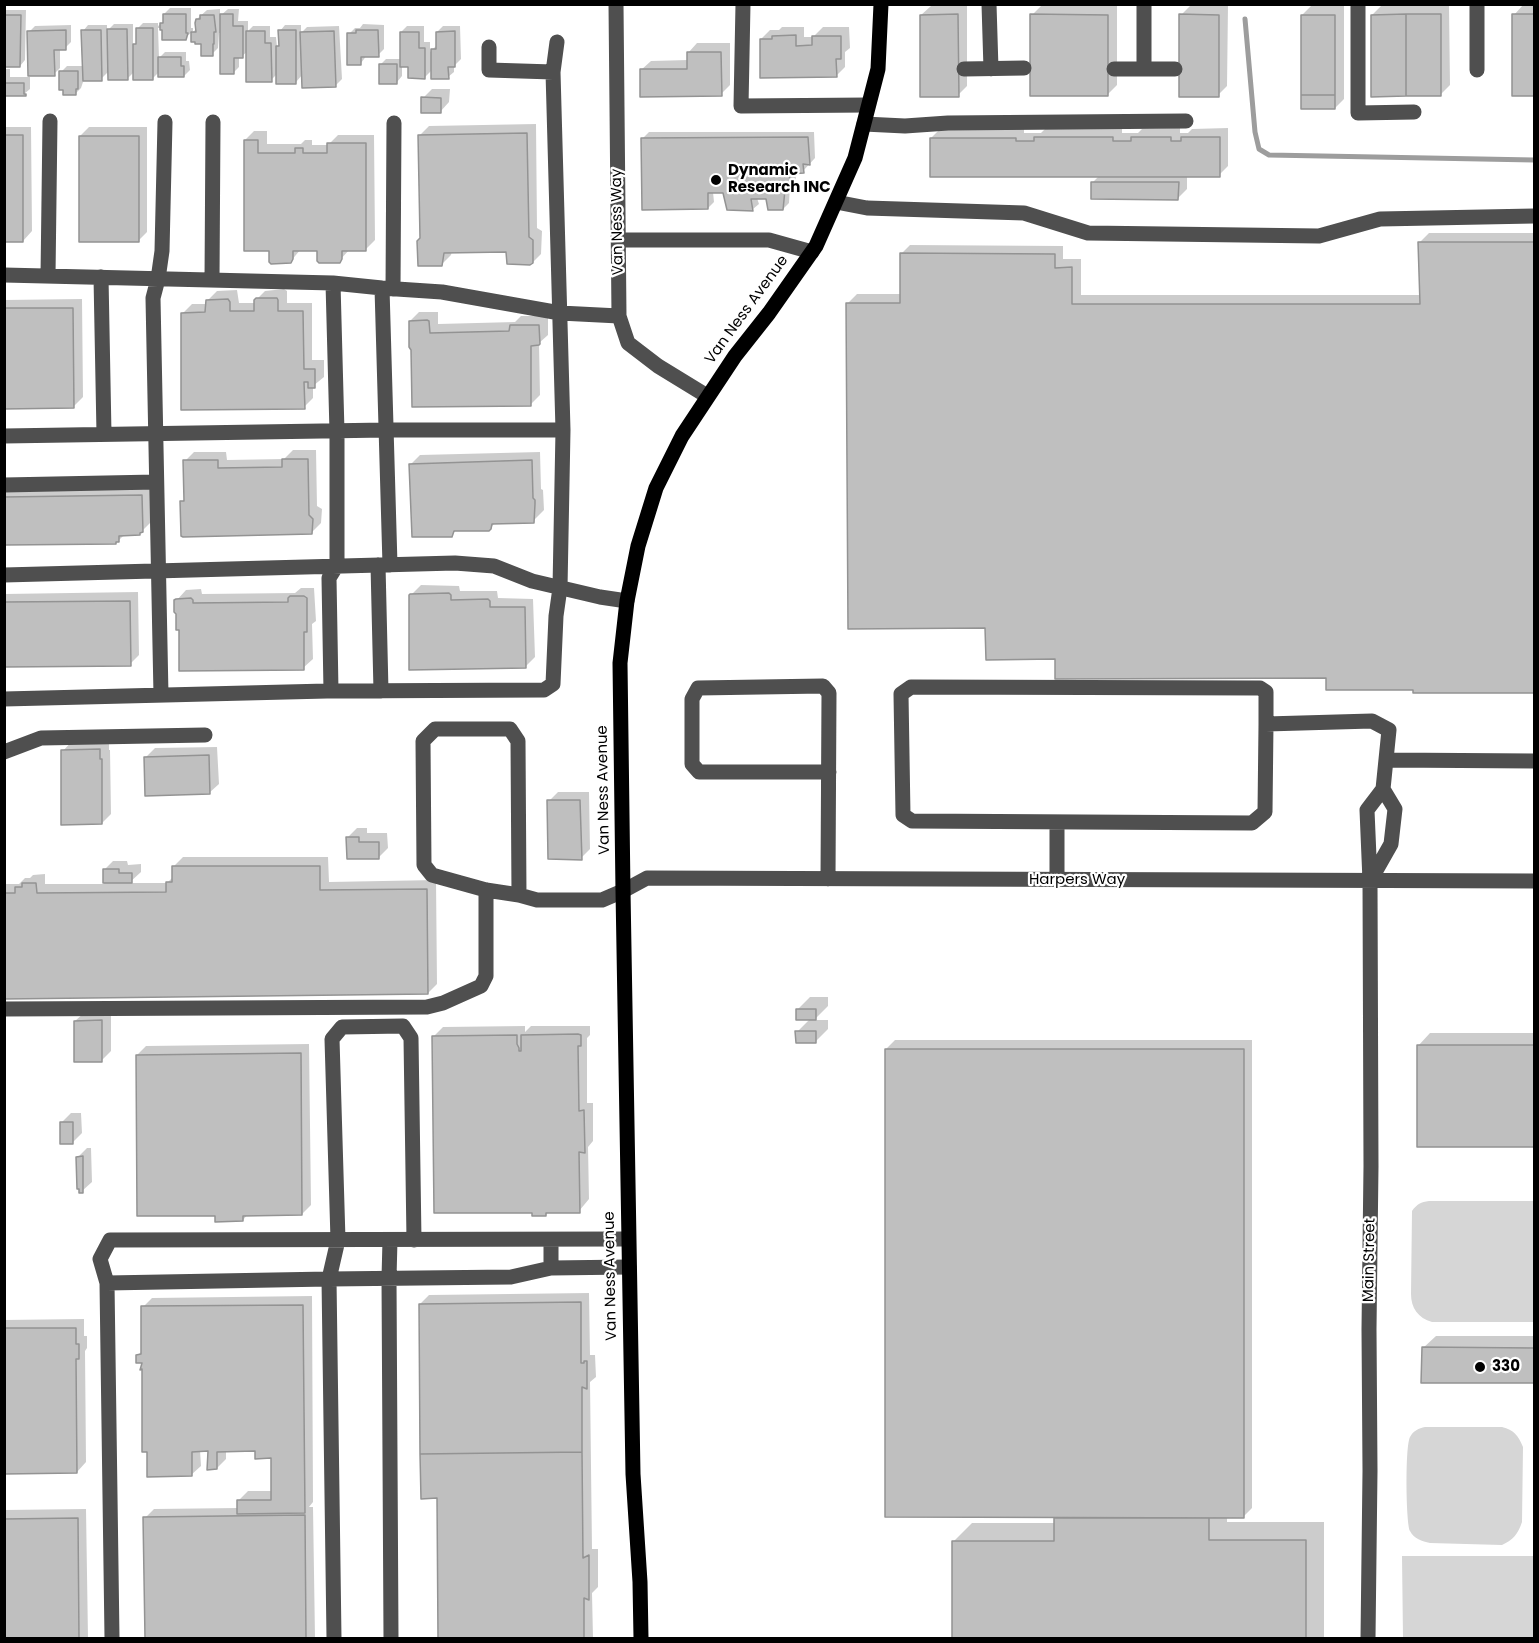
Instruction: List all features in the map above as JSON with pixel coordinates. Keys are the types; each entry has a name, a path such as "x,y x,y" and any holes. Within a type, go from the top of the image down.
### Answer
{"main road":[{"name":"Van Ness Avenue","path":"641,1638 633,1474 623,891 620,663 627,601 638,546 656,488 682,436 735,356 769,314 816,246 855,158 878,69 881,4"}],"street":[{"name":"Van Ness Way","path":"616,4 619,316 628,343 658,366 707,396"},
{"path":"742,4 741,106 868,105"},
{"path":"989,4 991,69"},
{"path":"1144,4 1144,69"},
{"path":"1358,4 1358,112 1414,112"},
{"path":"1477,4 1477,70"},
{"path":"4,699 331,691 544,690 553,684 556,616 560,588 563,430 553,72 557,42"},
{"path":"489,47 489,70 553,72"},
{"path":"964,69 1024,68"},
{"path":"1114,69 1174,69"},
{"path":"48,276 50,121"},
{"path":"864,124 905,126 948,123 1186,121"},
{"path":"161,695 153,298 162,251 165,122"},
{"path":"212,280 213,122"},
{"path":"381,691 387,289 394,123"},
{"path":"836,202 867,208 1024,213 1088,233 1318,236 1380,219 1534,216"},
{"path":"618,240 769,240 812,252"},
{"path":"4,275 333,283 442,292 560,313 619,316"},
{"path":"101,277 104,434"},
{"path":"331,691 329,578 337,565 337,432 333,283"},
{"path":"4,436 386,430 563,430"},
{"path":"4,485 156,482"},
{"path":"4,575 455,563 494,566 532,581 627,601"},
{"path":"828,879 829,772 829,693 823,686 698,688 692,699 692,764 699,772 829,772"},
{"path":"911,687 1260,688 1266,692 1266,724 1265,812 1252,823 912,821 903,815 901,694 911,687"},
{"path":"1266,724 1372,721 1389,730 1383,789 1395,809 1391,844 1370,881"},
{"name":"Harpers Way","path":"519,895 518,741 510,729 435,729 423,741 424,865 432,875 486,890 537,900 602,900 647,878 1534,881"},
{"path":"4,752 41,738 205,735"},
{"path":"1386,760 1534,761"},
{"name":"Main Street","path":"1368,1638 1371,1166 1370,881 1367,810 1383,789"},
{"path":"1057,822 1057,880"},
{"path":"4,1009 428,1007 443,1003 481,986 486,976 486,890"},
{"path":"334,1638 329,1279 338,1240 332,1039 342,1027 403,1026 411,1038 414,1240"},
{"path":"112,1638 107,1283 100,1259 110,1240 628,1239"},
{"path":"390,1240 391,1638"},
{"path":"551,1240 551,1268"},
{"path":"107,1283 512,1277 551,1268 629,1268"}],"shaded area":[{"path":"1429,1201 1534,1201 1534,1322 1432,1322 1416,1312 1411,1294 1412,1211 1419,1204"},
{"path":"1425,1427 1502,1427 1513,1431 1517,1436 1523,1447 1522,1522 1512,1539 1502,1545 1430,1543 1412,1534 1407,1500 1408,1443 1413,1433"},
{"path":"1402,1556 1534,1556 1534,1638 1403,1638"}],"building":[{"path":"163,14 186,14 186,33 188,33 186,40 162,40 160,23 163,23"},
{"path":"220,14 233,14 233,26 243,26 243,58 234,58 234,74 220,74"},
{"path":"958,14 959,97 920,97 920,15"},
{"path":"1030,14 1108,15 1108,96 1030,96"},
{"path":"1179,14 1219,15 1219,97 1179,97"},
{"path":"1406,14 1406,96 1371,97 1371,15"},
{"path":"1406,14 1441,14 1441,96 1406,96"},
{"path":"1512,14 1534,14 1534,96 1512,96"},
{"path":"4,15 21,15 20,67 4,67"},
{"path":"200,15 214,15 216,32 214,32 213,56 201,56 201,44 191,42 191,32 196,32 195,23 196,19 200,19"},
{"path":"1301,15 1335,15 1335,95 1301,95"},
{"path":"136,28 153,28 153,80 133,80 133,44 136,44"},
{"path":"107,29 127,29 128,80 108,80"},
{"path":"66,30 66,50 54,50 55,76 28,76 27,31"},
{"path":"81,30 101,30 102,81 83,81"},
{"path":"278,30 296,30 296,84 276,84"},
{"path":"356,30 378,30 379,57 361,57 361,65 347,65 347,33 356,33"},
{"path":"246,31 265,31 265,43 271,43 272,82 246,82"},
{"path":"334,31 336,87 302,88 300,32"},
{"path":"455,31 455,67 448,67 449,79 431,79 431,49 436,49 436,32"},
{"path":"400,32 419,32 419,48 425,48 425,79 408,78 408,67 400,67"},
{"path":"796,35 796,46 812,45 812,36 841,36 841,59 836,59 837,77 760,78 760,39"},
{"path":"687,52 721,52 722,96 640,97 640,69 687,69"},
{"path":"158,57 181,57 184,77 158,77"},
{"path":"379,64 397,64 397,84 379,84"},
{"path":"59,71 78,71 76,95 63,95 63,90 59,90"},
{"path":"4,74 5,83 24,83 26,96 4,96"},
{"path":"1301,95 1335,95 1335,109 1301,109"},
{"path":"421,97 441,98 441,113 421,113"},
{"path":"527,133 529,237 533,240 533,263 530,265 507,264 506,252 444,253 442,266 418,266 417,241 420,238 418,135"},
{"path":"4,135 23,135 23,242 4,242"},
{"path":"79,136 139,136 139,242 79,242"},
{"name":"Dynamic Research INC","path":"808,137 810,165 803,164 804,173 789,174 791,187 785,190 783,210 768,210 766,199 751,199 753,211 727,210 723,193 708,193 708,209 642,210 641,138"},
{"path":"1034,137 1113,137 1113,141 1131,141 1131,137 1171,137 1171,141 1181,141 1181,137 1220,137 1220,177 930,177 930,138 1016,138 1016,141 1034,141"},
{"path":"244,140 258,140 258,153 295,153 295,148 303,148 303,153 327,153 327,143 366,143 366,251 342,251 340,263 319,263 317,251 293,251 291,263 271,264 269,251 244,251"},
{"path":"1091,182 1179,182 1178,200 1091,199"},
{"path":"1418,242 1534,242 1534,693 1326,690 1326,678 1055,679 1055,659 986,660 985,628 848,629 846,303 900,303 900,253 1055,254 1055,268 1072,267 1072,304 1420,304"},
{"path":"256,298 277,298 278,311 303,311 304,369 315,369 315,388 308,388 308,382 304,382 305,409 181,410 181,313 205,312 206,300 228,299 230,311 254,311"},
{"path":"4,308 73,308 74,408 4,409"},
{"path":"427,320 430,333 509,331 510,325 539,325 540,344 531,346 531,406 412,407 409,321"},
{"path":"282,459 308,459 309,515 313,519 312,534 181,536 180,501 184,501 183,460 218,460 218,468 282,467"},
{"path":"532,460 534,523 492,524 489,531 454,531 452,537 412,537 409,464"},
{"path":"142,495 143,532 140,535 119,536 119,542 116,544 4,545 4,497"},
{"path":"449,593 451,600 488,599 490,607 525,607 526,668 409,670 409,595"},
{"path":"290,596 307,598 304,670 179,671 179,630 176,630 174,600 191,598 193,603 288,602"},
{"path":"130,601 131,666 4,667 4,602"},
{"path":"100,749 102,824 61,825 61,750"},
{"path":"209,755 210,794 145,796 144,757"},
{"path":"547,800 580,800 582,860 548,859"},
{"path":"346,837 359,837 359,842 379,842 379,859 347,859"},
{"path":"172,866 320,866 320,890 427,889 428,994 4,999 4,893 15,893 15,887 22,887 22,883 36,883 37,893 166,892 166,882 172,882"},
{"path":"103,869 119,869 119,873 132,873 132,883 103,883"},
{"path":"796,1009 816,1009 816,1020 796,1020"},
{"path":"102,1020 102,1062 74,1062 74,1021"},
{"path":"795,1031 816,1031 816,1043 796,1043"},
{"path":"517,1035 517,1044 521,1051 521,1035 581,1035 581,1046 578,1046 579,1111 584,1110 585,1153 579,1152 580,1213 546,1213 546,1216 532,1216 532,1213 434,1213 432,1036"},
{"path":"1417,1045 1534,1045 1534,1147 1417,1147"},
{"path":"885,1049 1244,1049 1244,1518 885,1517"},
{"path":"301,1053 302,1215 243,1216 243,1221 215,1222 215,1216 137,1216 136,1055"},
{"path":"60,1122 73,1122 73,1144 60,1144"},
{"path":"83,1156 83,1193 79,1193 76,1157"},
{"path":"581,1302 581,1363 587,1361 587,1389 582,1387 582,1452 420,1454 419,1304"},
{"path":"303,1305 305,1513 237,1514 237,1500 271,1500 271,1458 255,1459 255,1451 217,1452 217,1469 207,1470 208,1451 192,1452 192,1476 147,1477 147,1452 142,1452 142,1369 140,1370 142,1363 136,1363 136,1355 141,1354 141,1306"},
{"path":"4,1328 76,1328 76,1344 79,1344 79,1359 76,1359 77,1473 4,1474"},
{"name":"330","path":"1422,1347 1534,1348 1534,1383 1421,1383"},
{"path":"582,1452 583,1558 589,1555 589,1600 584,1598 584,1638 438,1638 437,1498 421,1499 420,1454"},
{"path":"305,1515 306,1638 145,1638 143,1517"},
{"path":"78,1518 79,1638 4,1638 4,1519"},
{"path":"1054,1518 1209,1518 1209,1540 1306,1540 1306,1638 952,1638 952,1541 1054,1541"}],"waterway":[{"path":"1245,19 1255,132 1259,149 1269,155 1534,160"}],"place":[{"name":"Dynamic Research INC","path":"716,180"},
{"name":"330","path":"1480,1367"}]}
